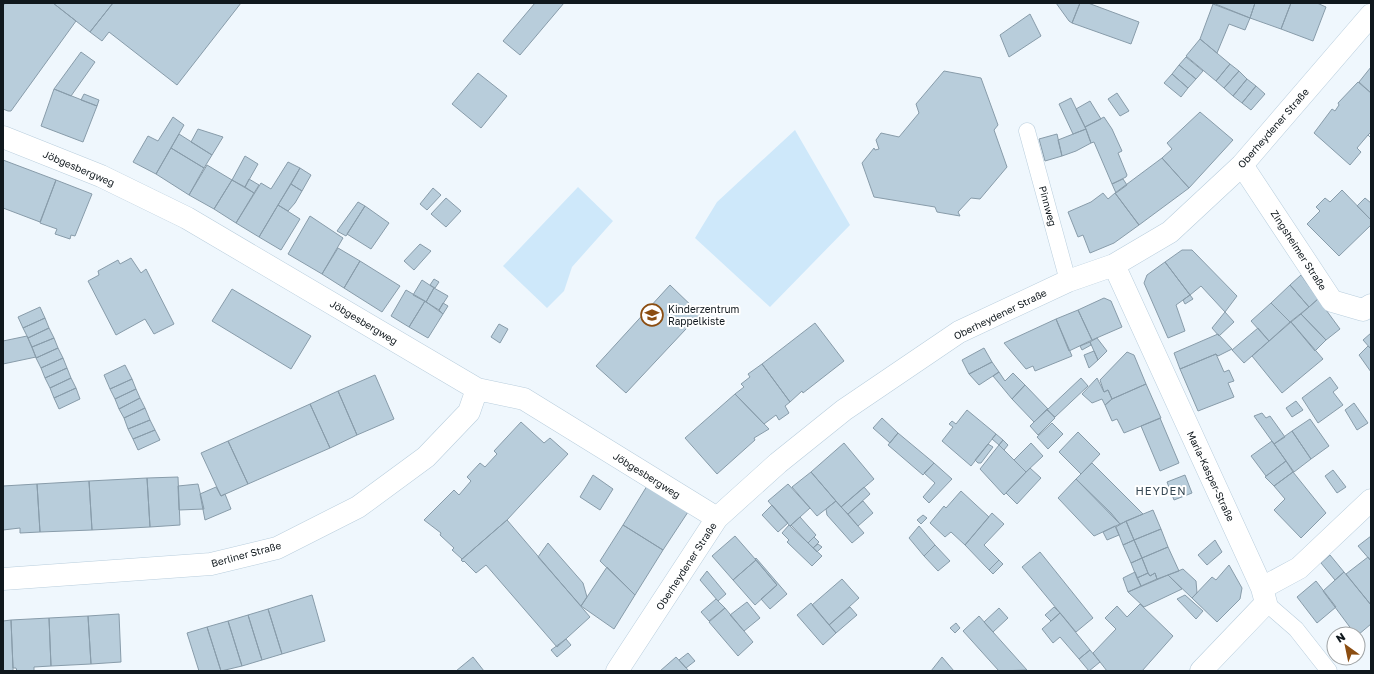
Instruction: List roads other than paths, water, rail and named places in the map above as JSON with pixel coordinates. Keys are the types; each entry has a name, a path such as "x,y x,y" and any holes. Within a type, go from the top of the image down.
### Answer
{"street":[{"name":"Oberheydener Straße","path":"617,671 717,518 778,463 844,410 959,332 1068,281 1114,265 1170,232 1242,165 1371,15"},
{"name":"Jöbgesbergweg","path":"3,137 101,176 187,218 477,390 524,399 717,518"},
{"name":"Zingsheimer Straße","path":"1242,165 1332,301 1363,310 1371,305"},
{"name":"Maria-Kasper-Straße","path":"1114,265 1264,595"},
{"name":"Berliner Straße","path":"3,579 211,564 277,548 358,507 426,457 469,412 477,390"},
{"path":"1201,671 1264,595 1299,568 1371,500"}],"lane":[{"name":"Pinnweg","path":"1027,131 1068,281"},
{"name":"Maria-Kasper-Straße","path":"1264,595 1296,629 1329,671"}],"place":[{"name":"Kinderzentrum Rappelkiste","path":"652,315"}],"district":[{"name":"HEYDEN","path":"1161,490"}]}
